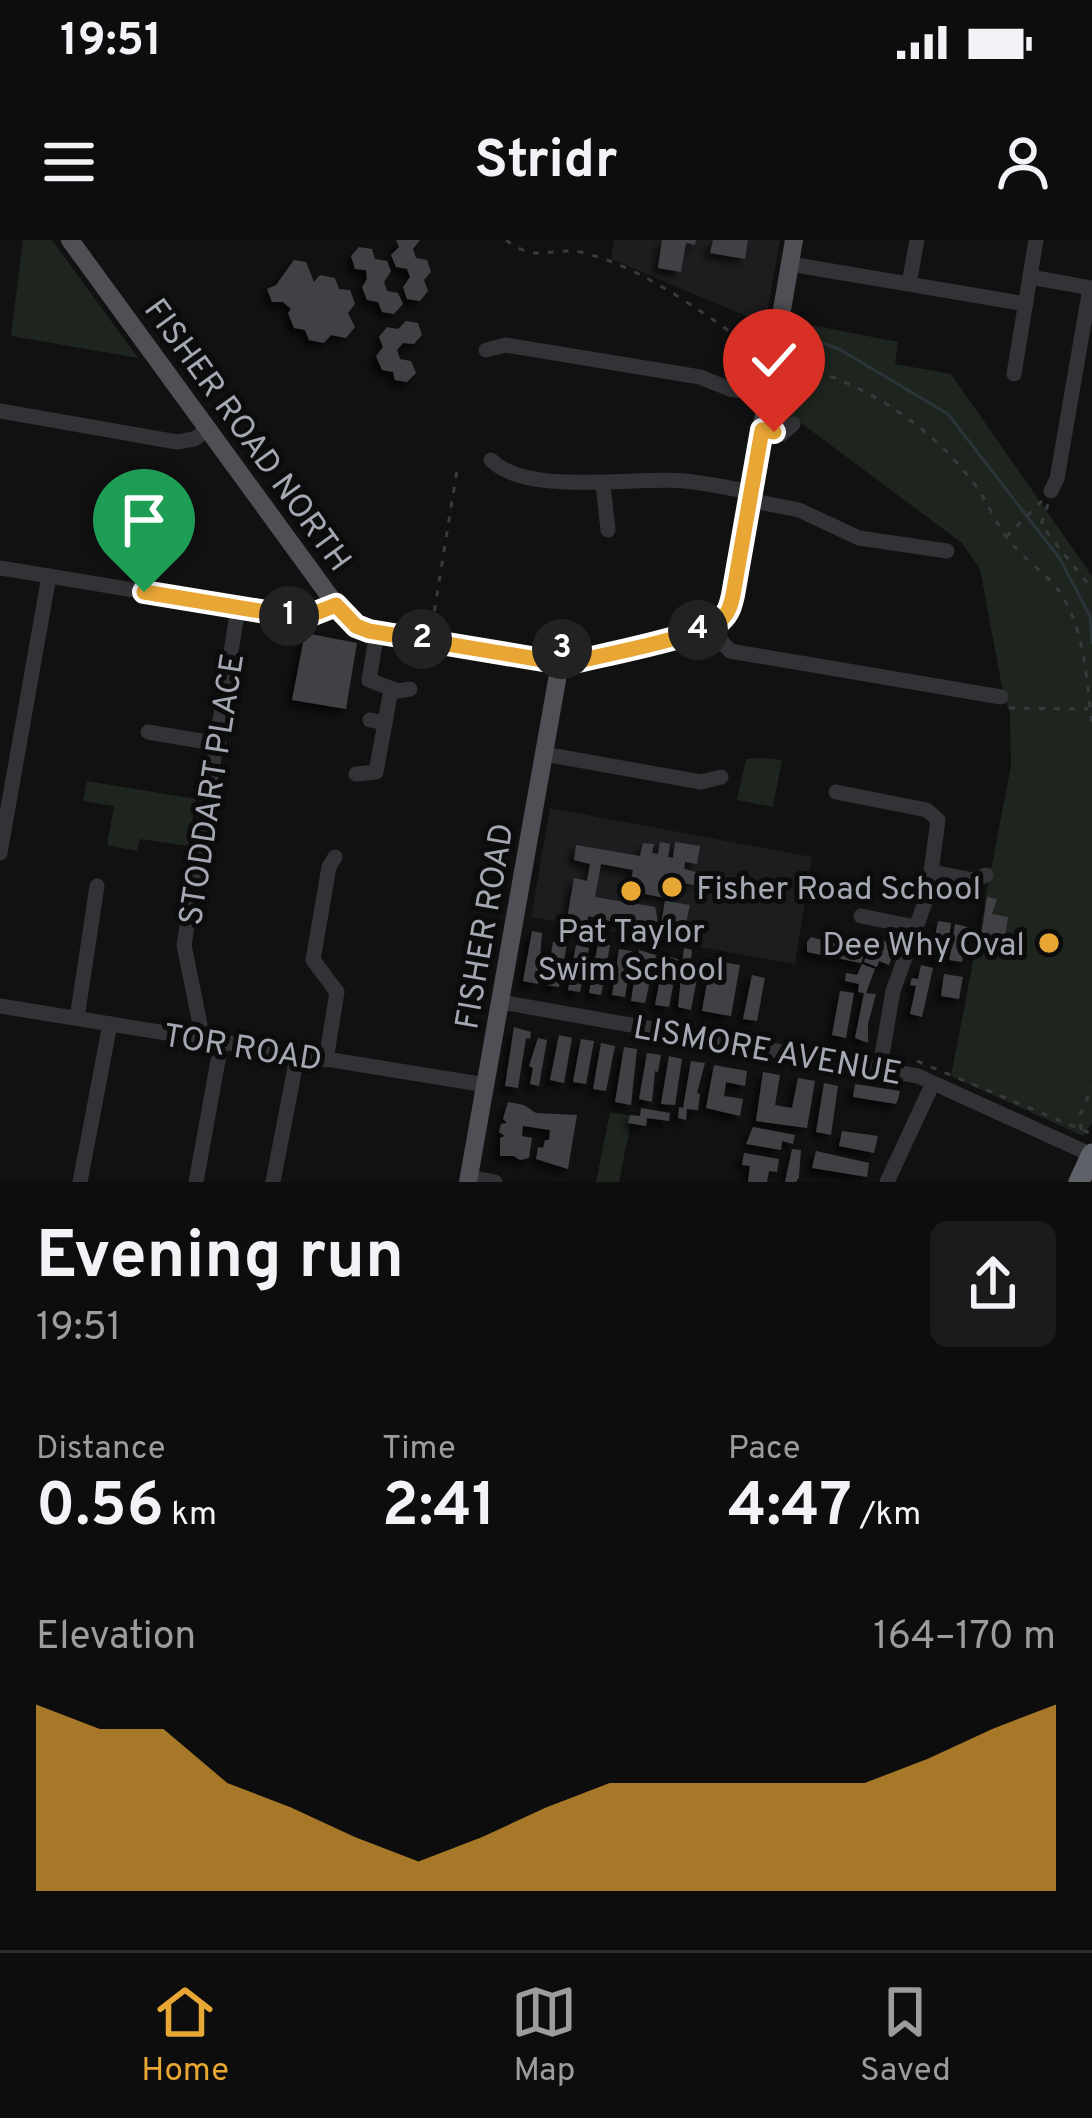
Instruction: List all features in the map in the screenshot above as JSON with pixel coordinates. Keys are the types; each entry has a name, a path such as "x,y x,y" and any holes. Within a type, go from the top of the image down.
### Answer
{"highway":[{"path":"1079,1182 1092,1154"}],"main road":[{"name":"FISHER ROAD NORTH","path":"70,240 336,605"},
{"path":"574,662 709,627 726,615 794,240"},
{"path":"336,605 356,626 377,632 543,660"},
{"path":"549,651 569,652 574,662 572,674 556,680 547,676 543,660 549,651"},
{"name":"FISHER ROAD","path":"468,1180 556,680"}],"street":[{"path":"909,284 917,240"},
{"path":"1014,374 1036,240"},
{"path":"790,264 1026,304"},
{"path":"1030,278 1091,288 1052,491"},
{"path":"486,350 506,344 700,377 768,395"},
{"path":"0,412 177,442 208,430"},
{"path":"762,430 782,434 793,424"},
{"path":"491,460 520,474 603,484 685,481 799,510 859,538 946,551"},
{"path":"603,484 608,530"},
{"path":"0,568 303,618 336,605"},
{"path":"0,853 49,576"},
{"name":"STODDART PLACE","path":"203,1039 184,945 238,608"},
{"path":"709,627 730,651 1001,697"},
{"path":"377,632 369,680 391,689 410,689"},
{"path":"356,774 376,772 378,721 391,689"},
{"path":"148,732 219,744"},
{"path":"544,754 701,782 721,777"},
{"path":"836,792 926,809 938,820 928,894 893,991 880,1067"},
{"path":"326,1060 337,992 314,960 329,867 335,857"},
{"path":"932,872 974,880 986,875"},
{"path":"77,1018 97,886"},
{"path":"861,916 914,927"},
{"name":"LISMORE AVENUE","path":"501,1002 880,1067 933,1083 1092,1154"},
{"name":"TOR ROAD","path":"0,1006 486,1085"},
{"path":"80,1182 110,1024"},
{"path":"196,1182 221,1044"},
{"path":"274,1182 297,1057"},
{"path":"887,1182 933,1083"},
{"path":"468,1180 495,1182"}],"path":[{"path":"506,240 524,254 580,251 628,270 721,324 774,362 843,381 903,416 955,460 1006,537 1064,598 1075,626 1092,723"},
{"path":"432,628 457,470"},
{"path":"1006,537 1052,491"},
{"path":"1052,491 1041,525 1092,590"},
{"path":"1001,697 1011,711 1090,709"},
{"path":"917,1061 1092,1134"},
{"path":"1082,1133 1080,1115 1092,1087"}],"shaded area":[{"path":"23,240 52,240 138,358 11,336"},
{"path":"614,240 780,240 765,324 611,259"},
{"path":"796,322 898,342 895,364 951,374 1092,576 1092,1123 1083,1136 951,1076 1011,766 1010,714 980,569 962,543 781,408"},
{"path":"746,759 782,760 773,807 737,800"},
{"path":"87,781 196,799 188,846 140,839 137,851 107,845 114,806 83,801"},
{"name":"Fisher Road School","path":"550,808 812,857 795,964 531,917"},
{"path":"610,1112 632,1116 619,1182 596,1182"}],"building":[{"path":"396,240 420,240 413,249 416,258 427,260 431,272 424,280 428,291 420,301 407,299 403,287 410,277 407,269 396,267 391,255 399,247"},
{"path":"662,240 696,240 695,245 686,243 681,272 658,268"},
{"path":"713,240 748,240 745,259 710,253"},
{"path":"359,247 372,249 375,259 387,261 391,271 384,282 387,291 398,293 403,304 394,314 382,312 378,302 367,300 362,287 366,270 355,269 351,256"},
{"path":"294,260 306,262 314,282 320,275 335,278 339,289 350,290 355,304 348,313 355,327 346,338 331,335 324,343 309,340 305,330 294,328 291,309 283,302 272,302 267,289 276,285"},
{"path":"406,321 418,323 422,335 414,344 403,343 397,350 400,359 411,361 416,373 407,382 382,370 376,356 383,347 379,337 387,327 398,329"},
{"path":"305,633 357,643 346,709 292,700"},
{"path":"660,842 670,844 668,857 673,858 675,842 700,846 697,864 685,862 684,869 696,872 694,885 683,883 681,893 679,884 676,900 629,891 633,870 601,864 595,897 655,907 658,922 653,921 652,926 636,923 635,927 588,916 587,923 567,919 574,878 587,881 590,864 574,860 576,845 640,856 643,843 654,844 652,853 658,854"},
{"path":"987,897 997,899 992,914 1008,917 1005,938 981,935"},
{"path":"665,901 690,905 682,940 659,936"},
{"path":"938,921 951,923 949,937 953,938 955,924 968,927 962,962 949,960 952,946 947,945 945,960 931,958"},
{"path":"532,931 542,933 538,984 523,981"},
{"path":"596,931 605,933 603,944 610,945 601,995 589,993"},
{"path":"811,937 860,950 864,954 861,963 807,952"},
{"path":"874,937 889,943 887,948 894,951 889,965 864,962"},
{"path":"553,942 567,944 559,987 546,985"},
{"path":"576,945 589,948 580,992 568,990"},
{"path":"684,948 692,950 691,961 700,962 691,1010 678,1007"},
{"path":"619,949 632,951 625,997 612,995"},
{"path":"639,950 656,955 645,1003 631,1001"},
{"path":"664,958 678,959 669,1007 655,1005"},
{"path":"711,960 740,965 731,1016 702,1011"},
{"path":"862,964 875,969 866,993 876,994 868,1043 855,1038 864,993 858,992 859,984 845,981 846,973 857,975"},
{"path":"921,965 933,968 922,1017 910,1014 916,986 910,985 912,978 918,979"},
{"path":"944,974 963,977 959,999 941,996"},
{"path":"752,975 765,978 757,1021 743,1019"},
{"path":"840,991 854,993 846,1038 832,1035"},
{"path":"514,1027 531,1032 518,1088 505,1086"},
{"path":"559,1035 572,1038 564,1083 550,1080"},
{"path":"538,1038 547,1040 539,1086 530,1084 533,1068 529,1066"},
{"path":"581,1039 594,1041 586,1084 573,1082"},
{"path":"601,1043 615,1046 606,1091 593,1089"},
{"path":"624,1047 637,1049 631,1105 615,1102"},
{"path":"647,1053 661,1055 652,1102 639,1099"},
{"path":"669,1056 682,1059 675,1105 661,1104"},
{"path":"691,1061 705,1063 698,1110 687,1109 686,1120 678,1118"},
{"path":"714,1065 747,1071 745,1086 726,1082 724,1096 743,1099 740,1116 706,1108"},
{"path":"763,1072 780,1075 775,1105 792,1108 798,1078 815,1081 807,1128 756,1121"},
{"path":"824,1083 838,1086 831,1135 816,1132"},
{"path":"855,1084 900,1091 896,1104 853,1097"},
{"path":"508,1102 536,1113 577,1115 568,1169 536,1159 550,1130 523,1126 522,1136 532,1138 529,1158 500,1156 500,1138 505,1136 499,1132 501,1124 507,1123 503,1119"},
{"path":"641,1108 670,1113 669,1121 647,1118 646,1126 628,1123 630,1115 640,1116"},
{"path":"753,1127 795,1135 793,1144 782,1141 781,1150 746,1144"},
{"path":"842,1131 878,1136 874,1153 839,1146"},
{"path":"792,1149 801,1150 799,1177 796,1182 785,1182"},
{"path":"816,1151 869,1163 867,1177 812,1168"},
{"path":"744,1153 779,1159 777,1172 769,1171 767,1182 748,1182 750,1166 742,1165"}],"waterway":[{"path":"798,334 839,349 948,414 1060,559 1090,616 1092,643"}],"place":[{"name":"Fisher Road School","path":"672,887"},
{"name":"Pat Taylor Swim School","path":"631,891"},
{"name":"Dee Why Oval","path":"1049,943"}],"route":[{"path":"144,592 303,618 336,605 356,626 369,631 543,660 559,648 569,652 574,662 594,657 709,627 726,615 762,430 774,432"}]}
